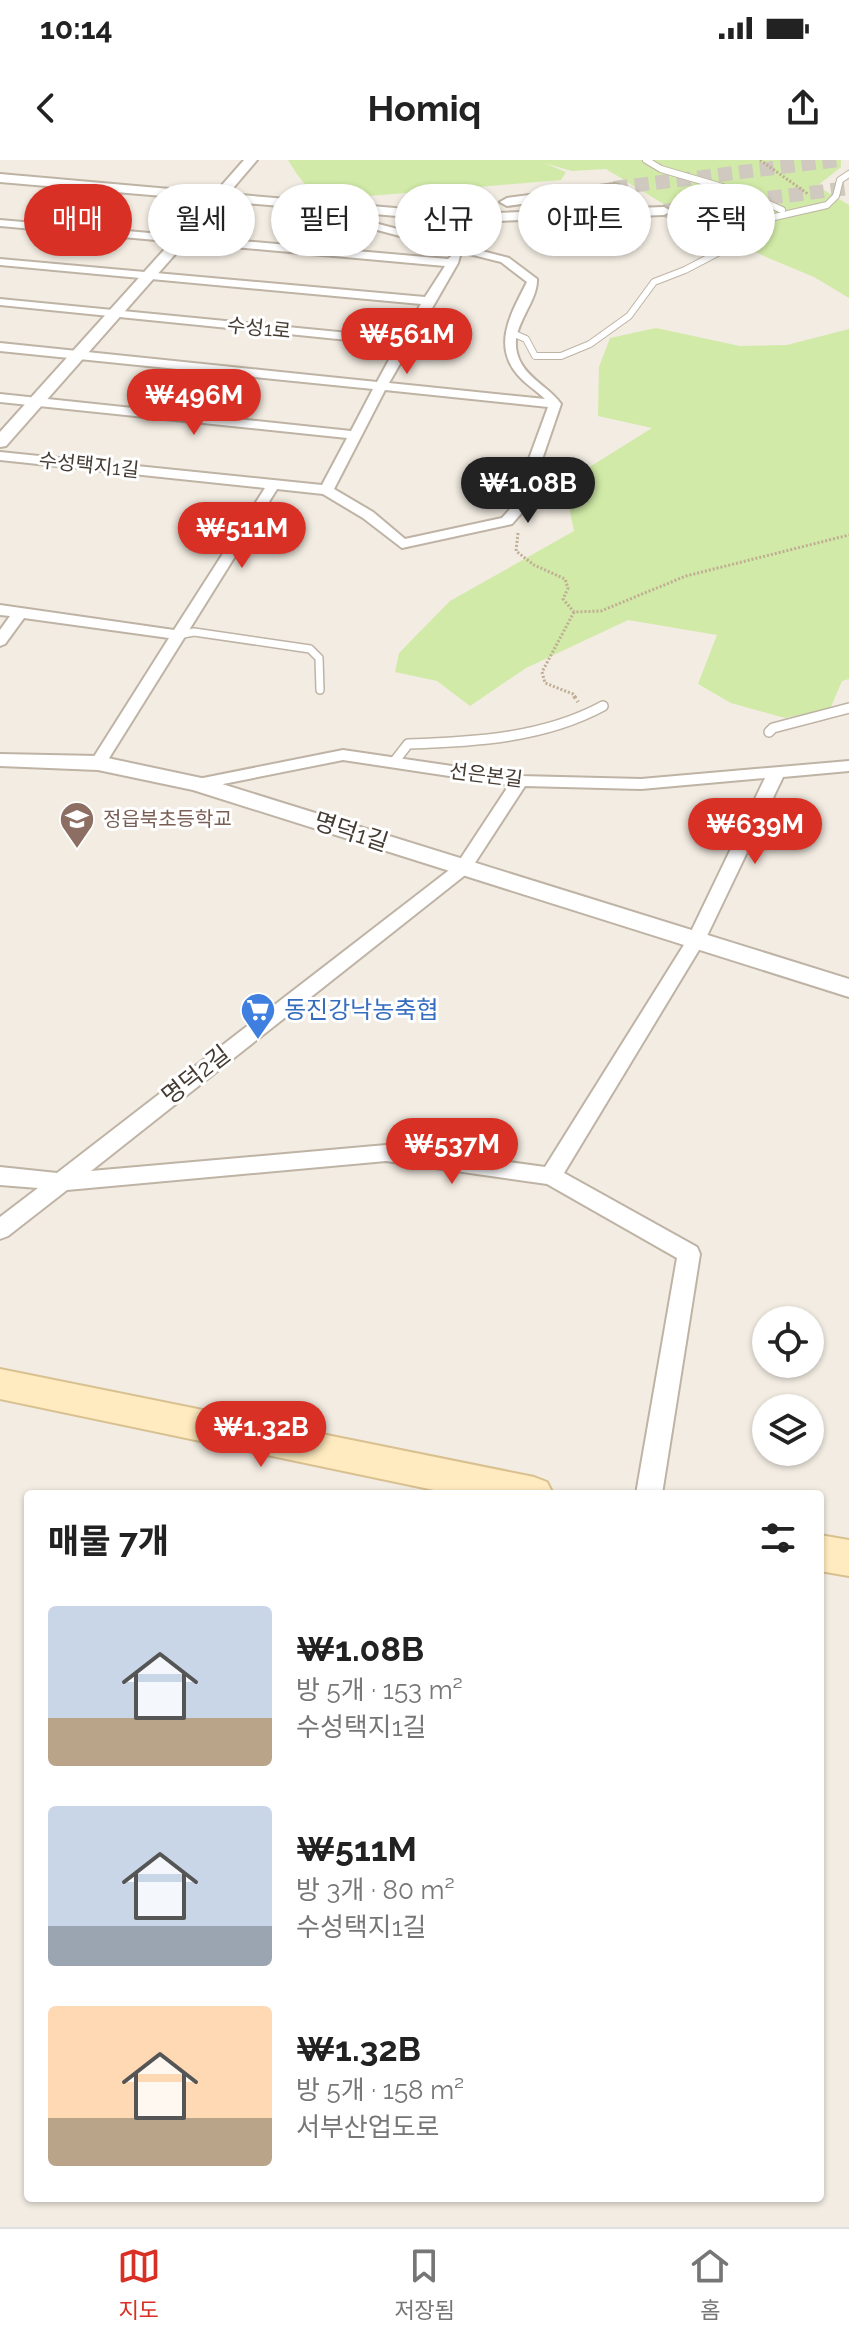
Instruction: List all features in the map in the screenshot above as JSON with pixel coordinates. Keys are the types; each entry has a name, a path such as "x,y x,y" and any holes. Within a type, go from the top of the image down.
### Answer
{"main road":[{"path":"0,1384 515,1490"},
{"path":"824,1554 849,1558"}],"street":[{"path":"230,184 251,160"},
{"path":"0,178 148,191"},
{"path":"379,211 467,218 664,211"},
{"path":"0,223 148,236"},
{"path":"255,246 453,263"},
{"path":"0,442 165,256"},
{"path":"326,490 404,342 456,256"},
{"path":"489,256 505,260 533,281 510,332 510,356 524,375 549,394 555,404"},
{"name":"수성1로","path":"0,262 430,301"},
{"name":"수성1로","path":"0,302 404,342"},
{"name":"수성1로","path":"0,347 382,386"},
{"path":"382,386 555,404"},
{"path":"0,398 355,435"},
{"name":"수성택지1길","path":"0,456 326,490 368,515 402,544 507,521 518,509 555,404"},
{"path":"98,763 273,485"},
{"path":"0,610 178,635"},
{"path":"0,641 20,613"},
{"name":"선은본길","path":"198,784 343,755 520,781 641,784 849,766"},
{"name":"명덕1길","path":"0,760 98,763 198,784 849,988"},
{"path":"551,1176 696,940 776,773"},
{"name":"명덕2길","path":"0,1230 463,868 520,781"},
{"path":"0,1176 58,1182 386,1153 551,1176 689,1254 650,1490"}],"lane":[{"path":"646,160 684,177 746,194 777,210 799,211"},
{"path":"510,332 526,339 535,356 546,359 570,353 591,343 621,320 637,306 641,296 655,281 688,269 703,258 729,248 737,241 738,230 749,219 827,203 838,194 840,180 849,174"},
{"path":"178,635 194,632 310,649 319,658 320,690"},
{"path":"394,762 408,744 478,742 583,717 603,706"},
{"path":"769,732 773,728 849,708"}],"path":[{"path":"760,160 827,203"},
{"path":"511,532 519,533 516,551 534,565 565,579 568,588 563,599 574,612 609,612 632,597 664,589 686,576 849,535"},
{"path":"574,612 542,672 545,683 573,694 583,717"}],"green space":[{"path":"288,160 841,160 841,167 817,186 849,205 849,298 814,277 764,256 775,256 775,184 667,184 667,206 651,196 651,184 631,184 606,169 572,171 544,163 566,172 561,180 502,185 395,184 395,194 379,195 379,184 305,184"},
{"path":"656,328 740,346 787,345 849,329 849,679 842,681 830,709 785,718 731,703 698,684 717,635 628,620 526,668 470,706 437,681 395,672 399,653 450,601 574,531 564,483 652,428 598,416 599,367 610,338"}],"tunnel":[{"path":"646,184 838,160"},
{"path":"664,211 849,188"}],"place":[{"name":"정읍북초등학교","path":"77,850"},
{"name":"동진강낙농축협","path":"258,1041"}]}
